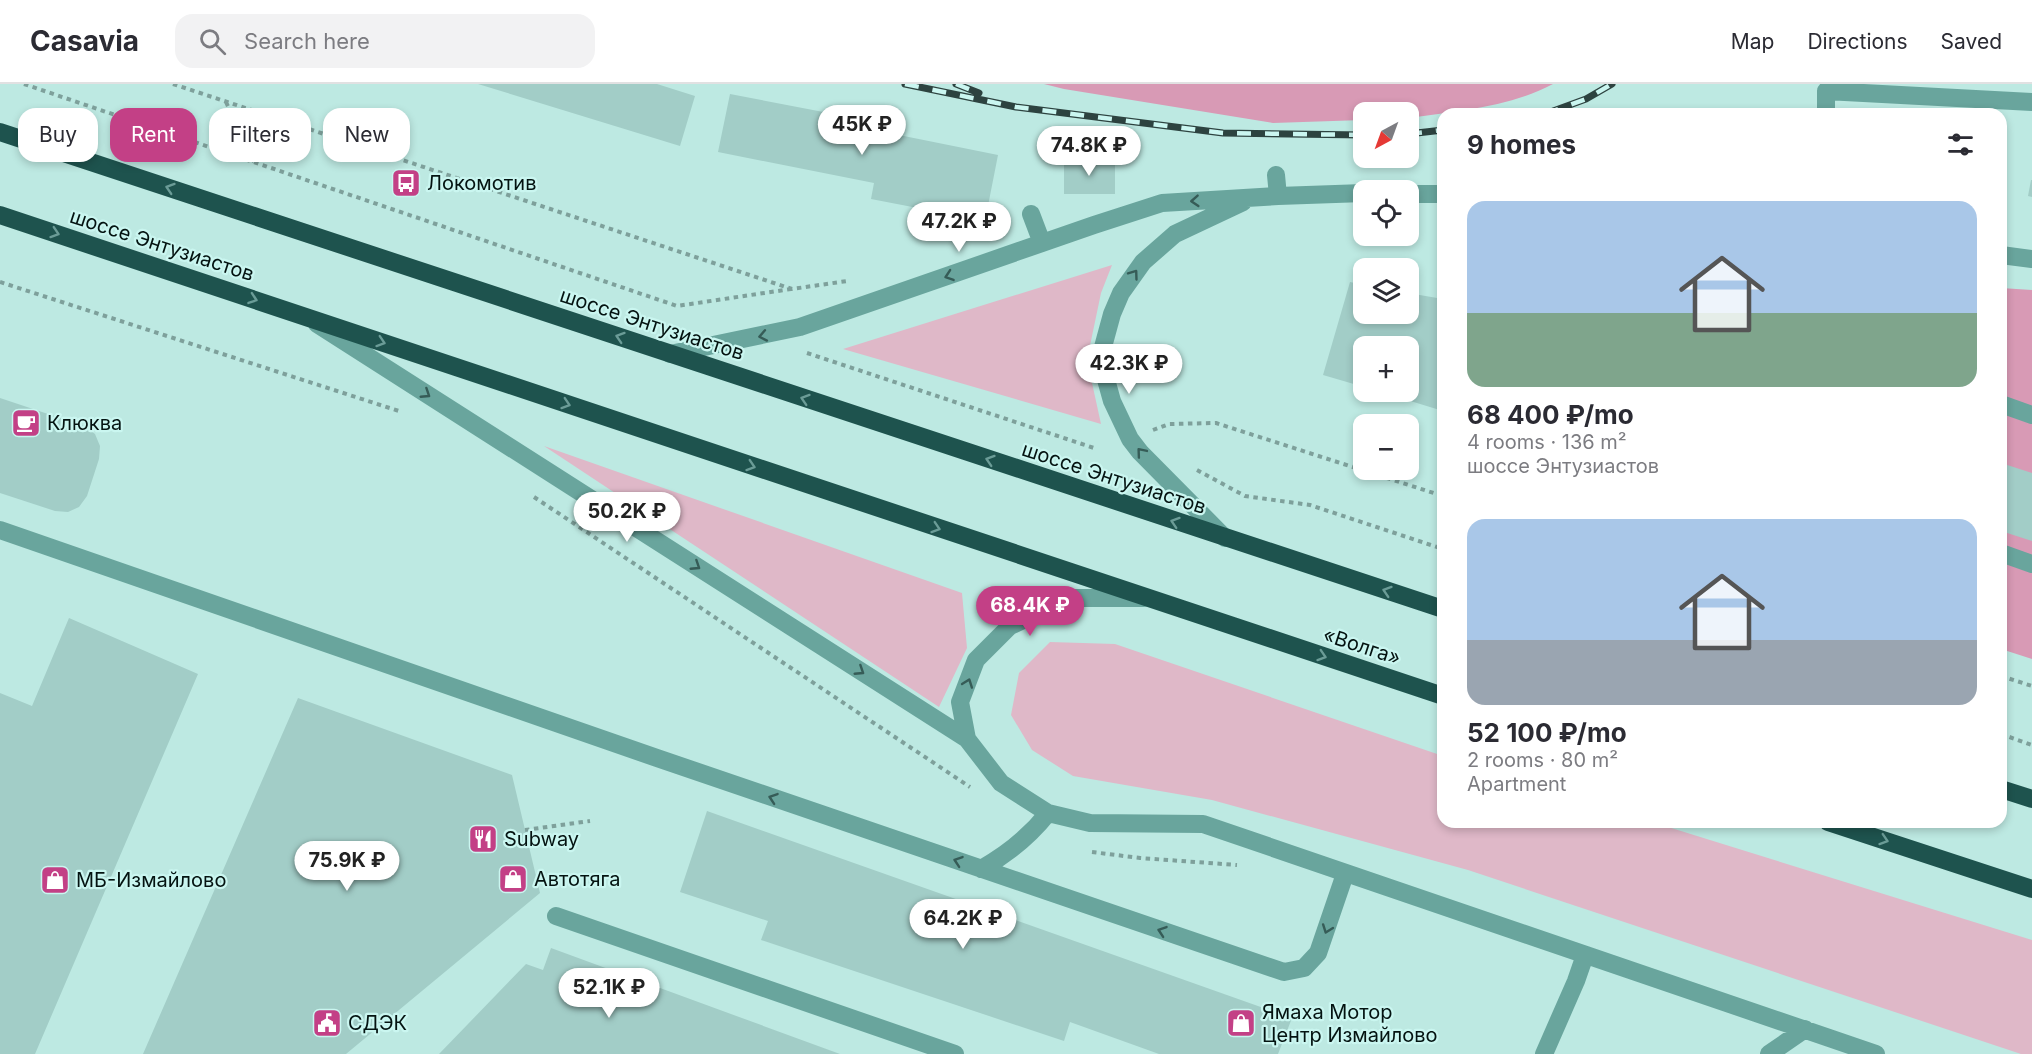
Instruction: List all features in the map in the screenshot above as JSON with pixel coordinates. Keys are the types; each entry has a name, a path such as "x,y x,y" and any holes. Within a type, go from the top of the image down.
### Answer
{"highway":[{"name":"шоссе Энтузиастов","path":"0,132 1437,607"},
{"name":"шоссе Энтузиастов","path":"0,215 1267,638"},
{"name":"«Волга»","path":"1267,638 1437,694"},
{"path":"2007,791 2032,799"},
{"path":"1846,828 2032,889"}],"street":[{"path":"1828,108 1833,87 2032,102"},
{"path":"1276,175 1278,196"},
{"path":"670,354 800,327 1162,203 1353,193"},
{"path":"1419,194 1437,194"},
{"path":"1226,538 1140,452 1130,439 1112,401 1100,358 1120,292 1143,262 1175,234 1253,197"},
{"path":"1031,214 1042,243"},
{"path":"2007,256 2032,259"},
{"path":"305,317 967,739 1001,783 1048,813 1090,823 1203,824 1876,1054"},
{"path":"2007,406 2032,415"},
{"path":"0,530 1284,972 1304,968 1318,953 1345,874"},
{"path":"2007,555 2032,564"},
{"path":"967,739 960,702 976,660 1010,626 1070,598 1146,598"},
{"path":"981,869 1004,856 1035,830 1048,813"},
{"path":"556,916 955,1054"},
{"path":"1544,1054 1585,955"},
{"path":"1769,1054 1805,1029"}],"path":[{"path":"24,84 209,147"},
{"path":"173,84 792,289"},
{"path":"226,101 229,108"},
{"path":"254,162 677,306 848,281"},
{"path":"0,282 410,414"},
{"path":"807,353 1096,449"},
{"path":"1155,438 1150,431 1168,423 1216,423 1437,494"},
{"path":"1195,469 1245,496 1310,505 1437,547"},
{"path":"529,494 975,791"},
{"path":"2007,678 2032,686"},
{"path":"2007,736 2032,745"},
{"path":"525,830 590,821"},
{"path":"1089,852 1241,865"}],"shaded area":[{"path":"1044,84 1553,84 1519,98 1483,107 1437,108 1437,114 1419,117 1419,102 1353,102 1353,120 1273,123"},
{"path":"1112,265 1101,293 1087,360 1101,424 843,349"},
{"path":"2007,288 2032,290 2032,659 2007,651"},
{"path":"544,446 962,593 967,648 939,707"},
{"path":"1050,642 1115,644 1437,754 1437,828 1671,828 2032,940 2032,1054 2021,1054 1468,870 1212,800 1073,776 1032,750 1011,715 1019,673"}],"building":[{"path":"478,84 657,84 695,96 680,146"},
{"path":"730,94 886,124 884,132 998,155 985,221 871,199 874,183 718,152"},
{"path":"1064,159 1115,160 1115,194 1064,194"},
{"path":"2032,180 2032,197 2028,196"},
{"path":"1350,282 1353,283 1353,324 1419,324 1419,295 1437,298 1437,409 1414,402 1419,402 1419,336 1353,336 1353,384 1323,375"},
{"path":"0,398 84,426 95,434 100,446 99,459 87,496 79,507 68,512 55,511 0,493"},
{"path":"2007,465 2032,473 2032,541 2007,533"},
{"name":"МБ-Измайлово","path":"69,618 198,674 35,1054 0,1054 0,693 32,706"},
{"path":"298,698 512,775 540,893 346,1054 143,1054"},
{"path":"707,811 1292,1018 1278,1054 1159,1054 1070,1022 1064,1041 761,940 768,921 680,892"},
{"path":"551,948 840,1054 439,1054 526,964 543,970"}],"railway":[{"path":"905,84 1016,107 1223,133 1353,135"},
{"path":"956,84 979,93"},
{"path":"1561,108 1586,99 1612,84"},
{"path":"1419,133 1437,131"}],"place":[{"name":"Локомотив","path":"406,183"},
{"name":"Клюква","path":"26,423"},
{"name":"Subway","path":"483,839"},
{"name":"Автотяга","path":"513,879"},
{"name":"МБ-Измайлово","path":"55,880"},
{"name":"СДЭК","path":"327,1023"},
{"name":"Ямаха Мотор Центр Измайлово","path":"1241,1023"}]}
